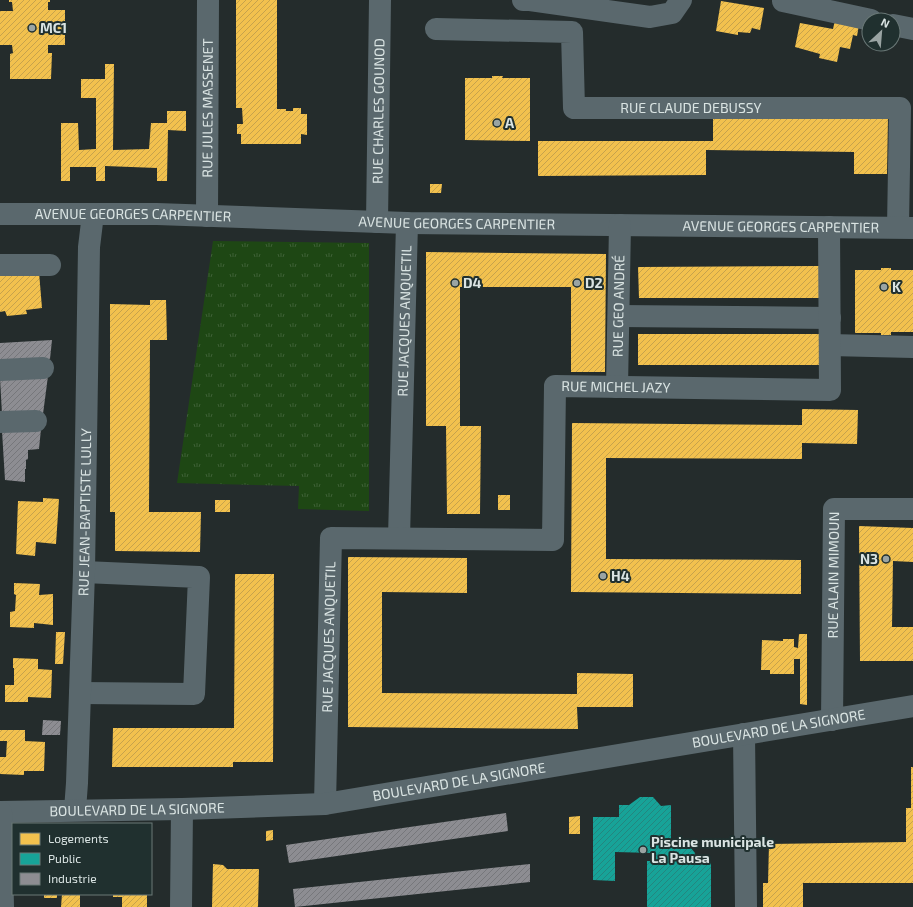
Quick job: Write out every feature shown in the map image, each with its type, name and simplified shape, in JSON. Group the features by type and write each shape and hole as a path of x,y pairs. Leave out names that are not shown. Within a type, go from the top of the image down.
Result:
{"street":[{"name":"RUE JULES MASSENET","path":"207,216 208,0"},
{"name":"RUE CHARLES GOUNOD","path":"377,222 380,0"},
{"path":"523,0 650,17 672,13 681,0"},
{"path":"782,1 861,18"},
{"path":"901,27 913,29"},
{"name":"RUE CLAUDE DEBUSSY","path":"436,29 572,32 574,108 900,108 906,228"},
{"name":"AVENUE GEORGES CARPENTIER","path":"0,214 157,214 407,223 906,228"},
{"name":"RUE JEAN-BAPTISTE LULLY","path":"75,810 84,572 89,247 93,214"},
{"name":"RUE JACQUES ANQUETIL","path":"399,538 407,223"},
{"name":"RUE GEO ANDRÉ","path":"618,386 620,225"},
{"path":"829,227 830,345 913,347"},
{"path":"0,265 50,265"},
{"path":"619,316 830,318"},
{"name":"RUE MICHEL JAZY","path":"553,540 555,386 830,390 830,345"},
{"path":"0,370 43,368"},
{"path":"0,422 36,420"},
{"name":"RUE ALAIN MIMOUN","path":"832,720 834,509 913,509"},
{"name":"RUE JACQUES ANQUETIL","path":"325,804 331,538 553,540"},
{"path":"80,693 194,694 199,577 84,572"},
{"name":"BOULEVARD DE LA SIGNORE","path":"0,812 182,809 325,804 913,706"},
{"path":"744,734 746,907"},
{"path":"181,907 182,809"},
{"path":"0,812 3,907"}],"green space":[{"path":"213,241 369,243 369,511 298,509 299,486 177,483"}],"building: Logements":[{"name":"MC1","path":"9,0 50,0 50,2 48,2 48,10 65,10 65,45 48,45 48,53 52,53 51,79 10,79 10,54 13,53 12,45 0,45 0,11 13,11 12,2 9,2"},
{"path":"236,0 277,0 277,109 293,111 293,108 301,108 301,114 307,114 307,135 301,134 301,144 241,144 241,134 237,134 237,124 243,124 242,108 236,108"},
{"path":"721,1 764,8 760,30 752,28 750,33 738,32 738,35 716,31"},
{"path":"835,20 859,25 857,36 853,35 850,49 840,47 837,62 819,58 820,54 795,47 800,23 833,29"},
{"path":"105,64 114,64 113,150 149,149 151,123 167,123 167,111 186,111 186,131 168,130 167,181 157,181 157,168 105,166 105,181 96,181 96,167 70,167 70,181 61,181 61,123 78,123 79,150 96,149 96,98 81,98 81,79 105,79"},
{"name":"A","path":"492,76 503,76 502,78 530,78 530,141 465,140 465,78 492,78"},
{"path":"713,116 888,117 887,174 854,174 854,152 706,150 706,175 538,176 538,141 713,141"},
{"path":"430,184 442,184 441,193 430,193"},
{"path":"426,252 606,254 605,372 571,372 571,287 460,287 460,426 481,426 480,514 447,514 446,426 426,426"},
{"path":"820,266 820,298 639,298 638,267"},
{"name":"K","path":"881,268 891,268 891,270 913,270 913,332 891,332 891,335 881,335 881,333 855,333 855,270 881,270"},
{"path":"39,272 42,308 26,310 27,314 7,316 5,311 0,312 0,275"},
{"path":"150,300 166,300 167,340 150,340 149,512 201,512 200,552 115,551 115,512 110,512 110,304 150,305"},
{"path":"638,334 820,334 820,365 638,365"},
{"path":"802,409 858,410 857,444 802,443 802,459 606,458 606,559 801,560 801,594 571,592 572,423 802,425"},
{"path":"498,495 510,495 510,510 498,510"},
{"path":"43,498 59,499 56,544 36,542 35,556 16,554 18,501 43,502"},
{"path":"215,500 230,500 230,512 215,512"},
{"path":"859,526 913,528 913,562 893,561 892,627 913,627 913,661 860,661"},
{"path":"348,557 467,558 467,593 382,592 382,693 577,694 577,673 633,674 633,707 577,707 578,729 348,727"},
{"path":"235,574 274,574 273,762 233,762 233,767 112,767 113,728 234,728"},
{"path":"14,583 40,584 39,595 53,594 53,625 34,623 34,628 10,627 10,612 15,611 16,595 14,594"},
{"path":"56,632 65,632 63,664 55,664"},
{"path":"799,634 807,634 807,705 800,704 800,659 794,659 794,674 770,674 770,670 761,670 762,640 783,641 783,639 794,639 794,647 798,648"},
{"path":"13,658 38,659 38,669 52,670 51,698 28,697 28,702 5,702 5,685 14,685"},
{"path":"0,730 25,730 25,741 45,742 44,771 24,771 24,775 0,774 0,757 6,757 7,741 0,741"},
{"path":"911,767 913,767 913,883 803,883 803,907 763,907 763,883 768,883 769,844 906,842 906,808 911,808"},
{"path":"580,816 580,834 569,834 569,817"},
{"path":"273,830 273,840 266,841 266,831"},
{"path":"213,864 223,865 227,869 259,869 258,907 212,907"},
{"path":"44,895 57,895 57,898 44,898"},
{"path":"62,895 80,895 80,907 61,907"},
{"path":"113,895 147,895 147,907 122,907 122,897 113,897"}],"building: Public":[{"name":"Piscine municipale La Pausa","path":"640,797 653,797 661,806 671,805 671,844 683,844 690,847 695,853 696,861 711,861 711,907 647,907 647,861 653,861 652,853 615,852 615,881 593,880 593,817 619,817 619,805 629,805"}],"building: Industrie":[{"path":"52,340 50,359 0,362 0,343"},
{"path":"48,376 43,414 2,414 0,378"},
{"path":"41,429 39,449 28,450 28,459 26,460 25,469 25,482 5,480 2,431"},
{"path":"43,720 61,721 60,735 42,735"},
{"path":"506,813 508,831 289,863 286,845"},
{"path":"530,864 530,882 295,907 293,889"}],"place":[{"name":"MC1","path":"32,28"},
{"name":"A","path":"497,123"},
{"name":"D4","path":"455,283"},
{"name":"D2","path":"577,283"},
{"name":"K","path":"884,287"},
{"name":"N3","path":"886,559"},
{"name":"H4","path":"603,576"},
{"name":"Piscine municipale La Pausa","path":"643,850"}]}
